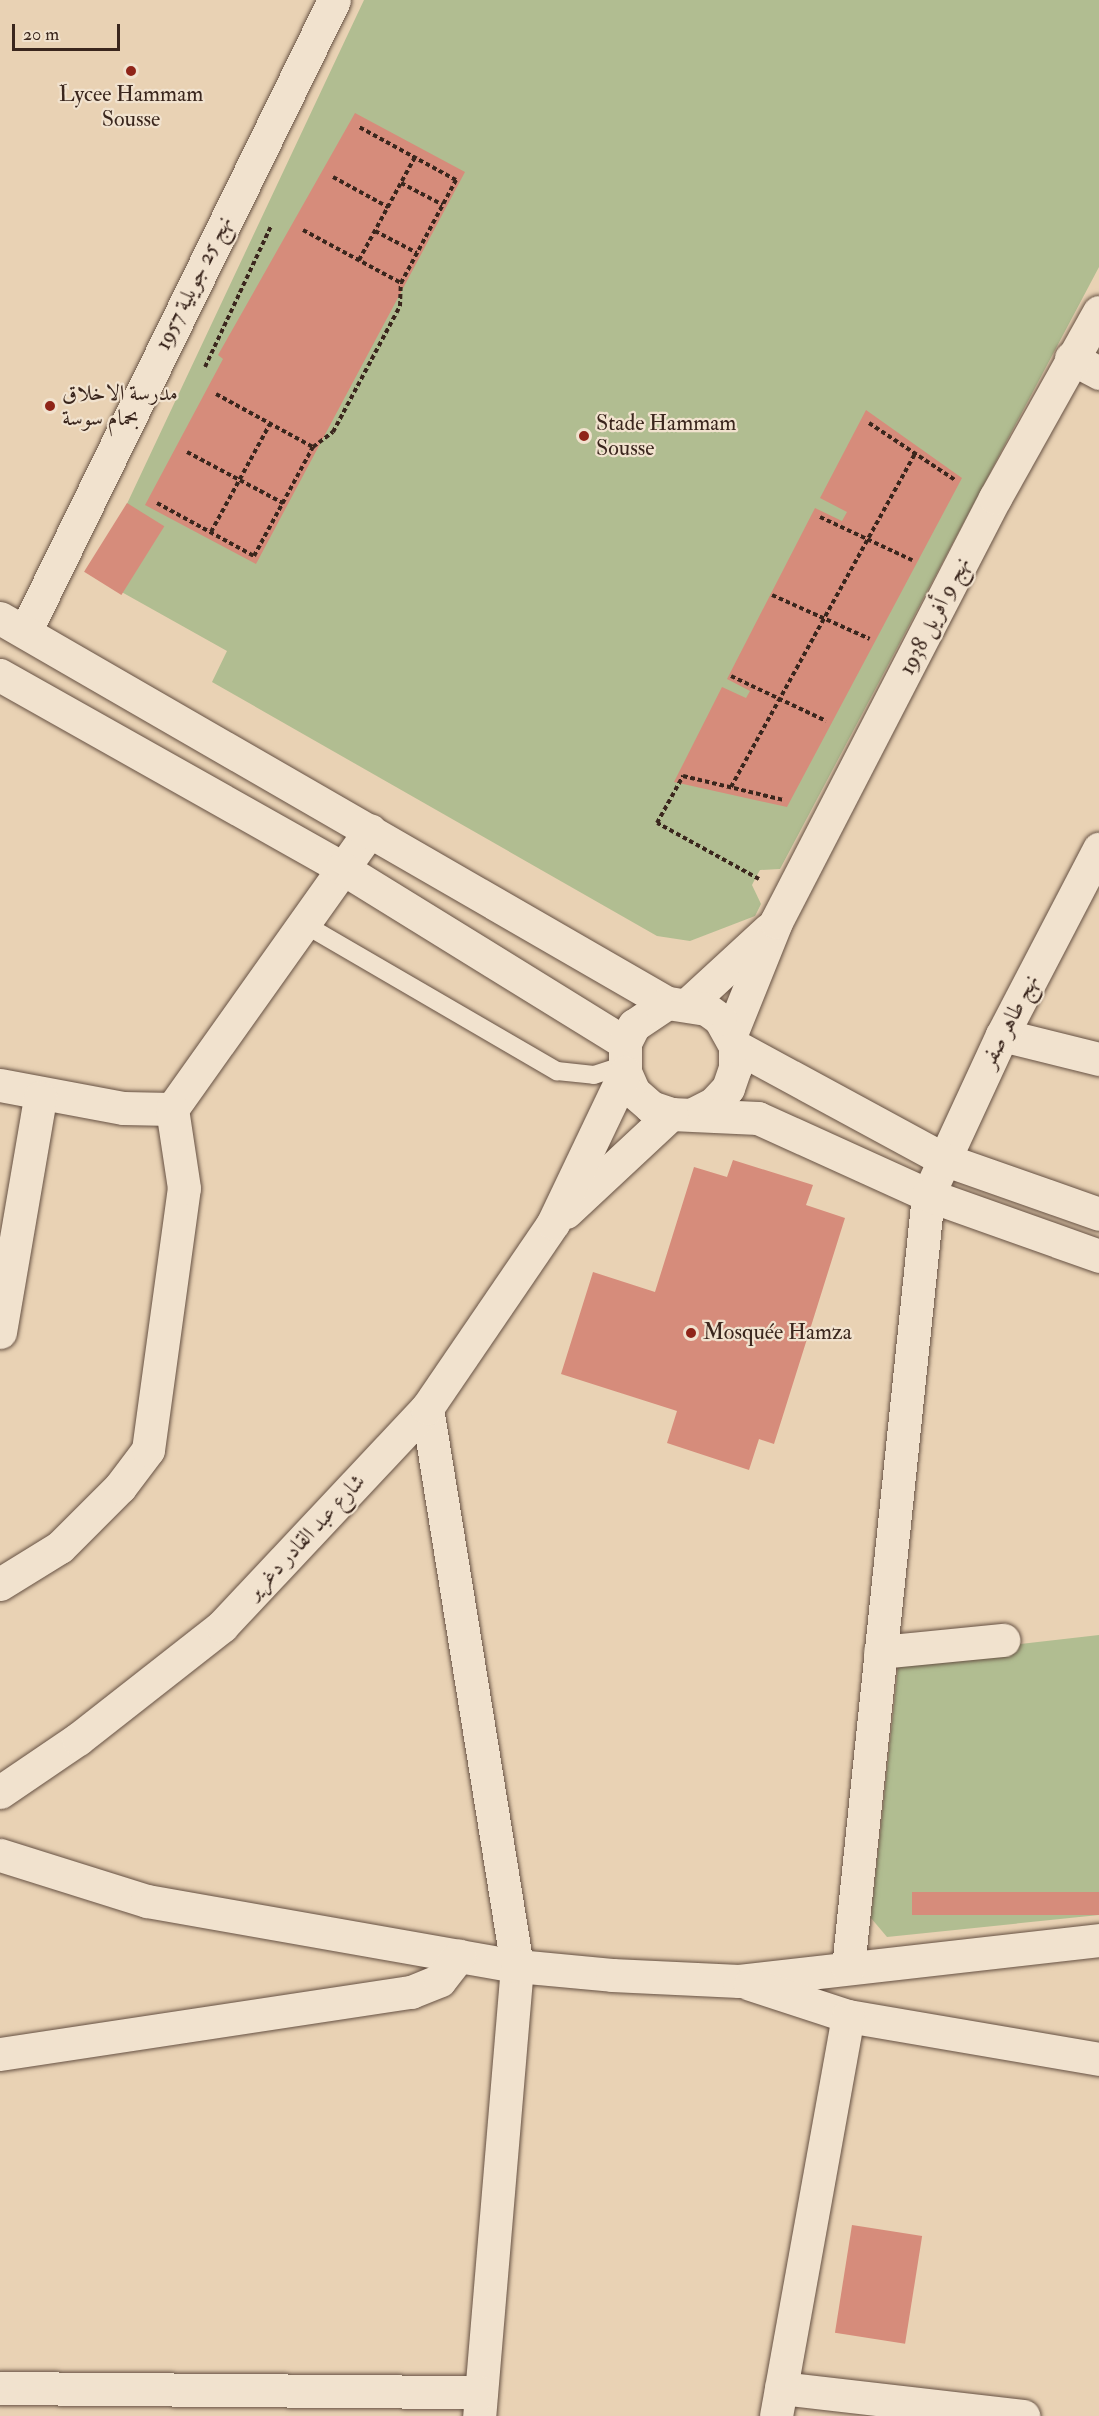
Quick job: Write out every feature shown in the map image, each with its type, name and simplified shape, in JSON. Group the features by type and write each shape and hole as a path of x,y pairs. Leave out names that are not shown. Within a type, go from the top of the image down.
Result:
{"street":[{"name":"نهج 25 جويلية 1957","path":"13,625 334,0"},
{"name":"نهج 9 أفريل 1938","path":"783,909 1071,357 1099,312"},
{"path":"1071,357 1099,373"},
{"path":"13,625 370,830 678,1003 720,1019 733,1040 943,1160 1099,1214"},
{"path":"0,675 342,868 625,1060"},
{"path":"0,1584 60,1547 120,1488 148,1450 184,1188 172,1110 370,830"},
{"name":"نهج طاهر صفر","path":"848,1968 928,1195 1002,1035 1099,849"},
{"path":"783,909 678,1003 634,1025 625,1060 634,1092 682,1114 768,1121 928,1195 1099,1256"},
{"path":"682,1114 728,1088 733,1040 783,909"},
{"path":"1002,1035 1099,1059"},
{"name":"شارع عبد القادر دغرير","path":"0,1792 78,1739 222,1626 427,1408 553,1223 625,1060"},
{"path":"0,1085 40,1097 172,1110"},
{"path":"0,1332 40,1097"},
{"name":"شارع عبد القادر دغرير","path":"553,1223 682,1114"},
{"path":"0,2388 149,2403 480,2404 517,1966 427,1408"},
{"path":"880,1652 1003,1640"},
{"path":"0,1856 147,1901 517,1966 739,1981 1099,1940"},
{"path":"0,2054 411,1992 440,1980 459,1956"},
{"path":"739,1981 848,2016 1099,2059"},
{"path":"848,2016 778,2402 1023,2416"}],"lane":[{"path":"304,924 557,1071 594,1075 625,1060"}],"path":[{"path":"157,503 254,556 313,447 333,432 361,380 400,306 401,283 456,180 359,127"},
{"path":"359,260 415,157"},
{"path":"333,177 388,207"},
{"path":"401,183 443,205"},
{"path":"205,367 271,226"},
{"path":"303,230 401,283"},
{"path":"375,231 417,253"},
{"path":"216,394 313,447"},
{"path":"869,423 955,480"},
{"path":"211,532 270,424"},
{"path":"187,452 283,503"},
{"path":"731,787 915,453"},
{"path":"820,517 912,560"},
{"path":"772,595 870,639"},
{"path":"731,676 826,721"},
{"path":"783,909 657,823 683,776 784,800"}],"green space":[{"name":"Stade Hammam Sousse","path":"364,0 1099,0 1099,267 780,869 760,870 756,877 752,885 761,904 755,916 690,941 657,936 212,682 227,651 93,576"},
{"path":"1099,1635 1099,1915 887,1937 871,1918 899,1658"}],"building":[{"path":"355,113 465,172 256,564 145,505 223,359 218,355"},
{"path":"866,410 962,478 787,807 674,782 722,687 746,698 750,691 727,679 815,508 842,521 847,512 820,498"},
{"path":"127,503 164,526 121,595 84,572"},
{"name":"Mosquée Hamza","path":"733,1160 813,1185 806,1205 845,1218 774,1444 759,1439 749,1470 667,1443 677,1411 561,1374 593,1272 655,1292 694,1167 727,1177"},
{"path":"912,1892 1099,1892 1099,1915 912,1915"},
{"path":"852,2225 922,2236 905,2344 835,2333"}],"place":[{"name":"Lycee Hammam Sousse","path":"131,71"},
{"name":"مدرسة الاخلاق بحمام سوسة","path":"50,406"},
{"name":"Stade Hammam Sousse","path":"584,436"},
{"name":"Mosquée Hamza","path":"691,1333"}]}
